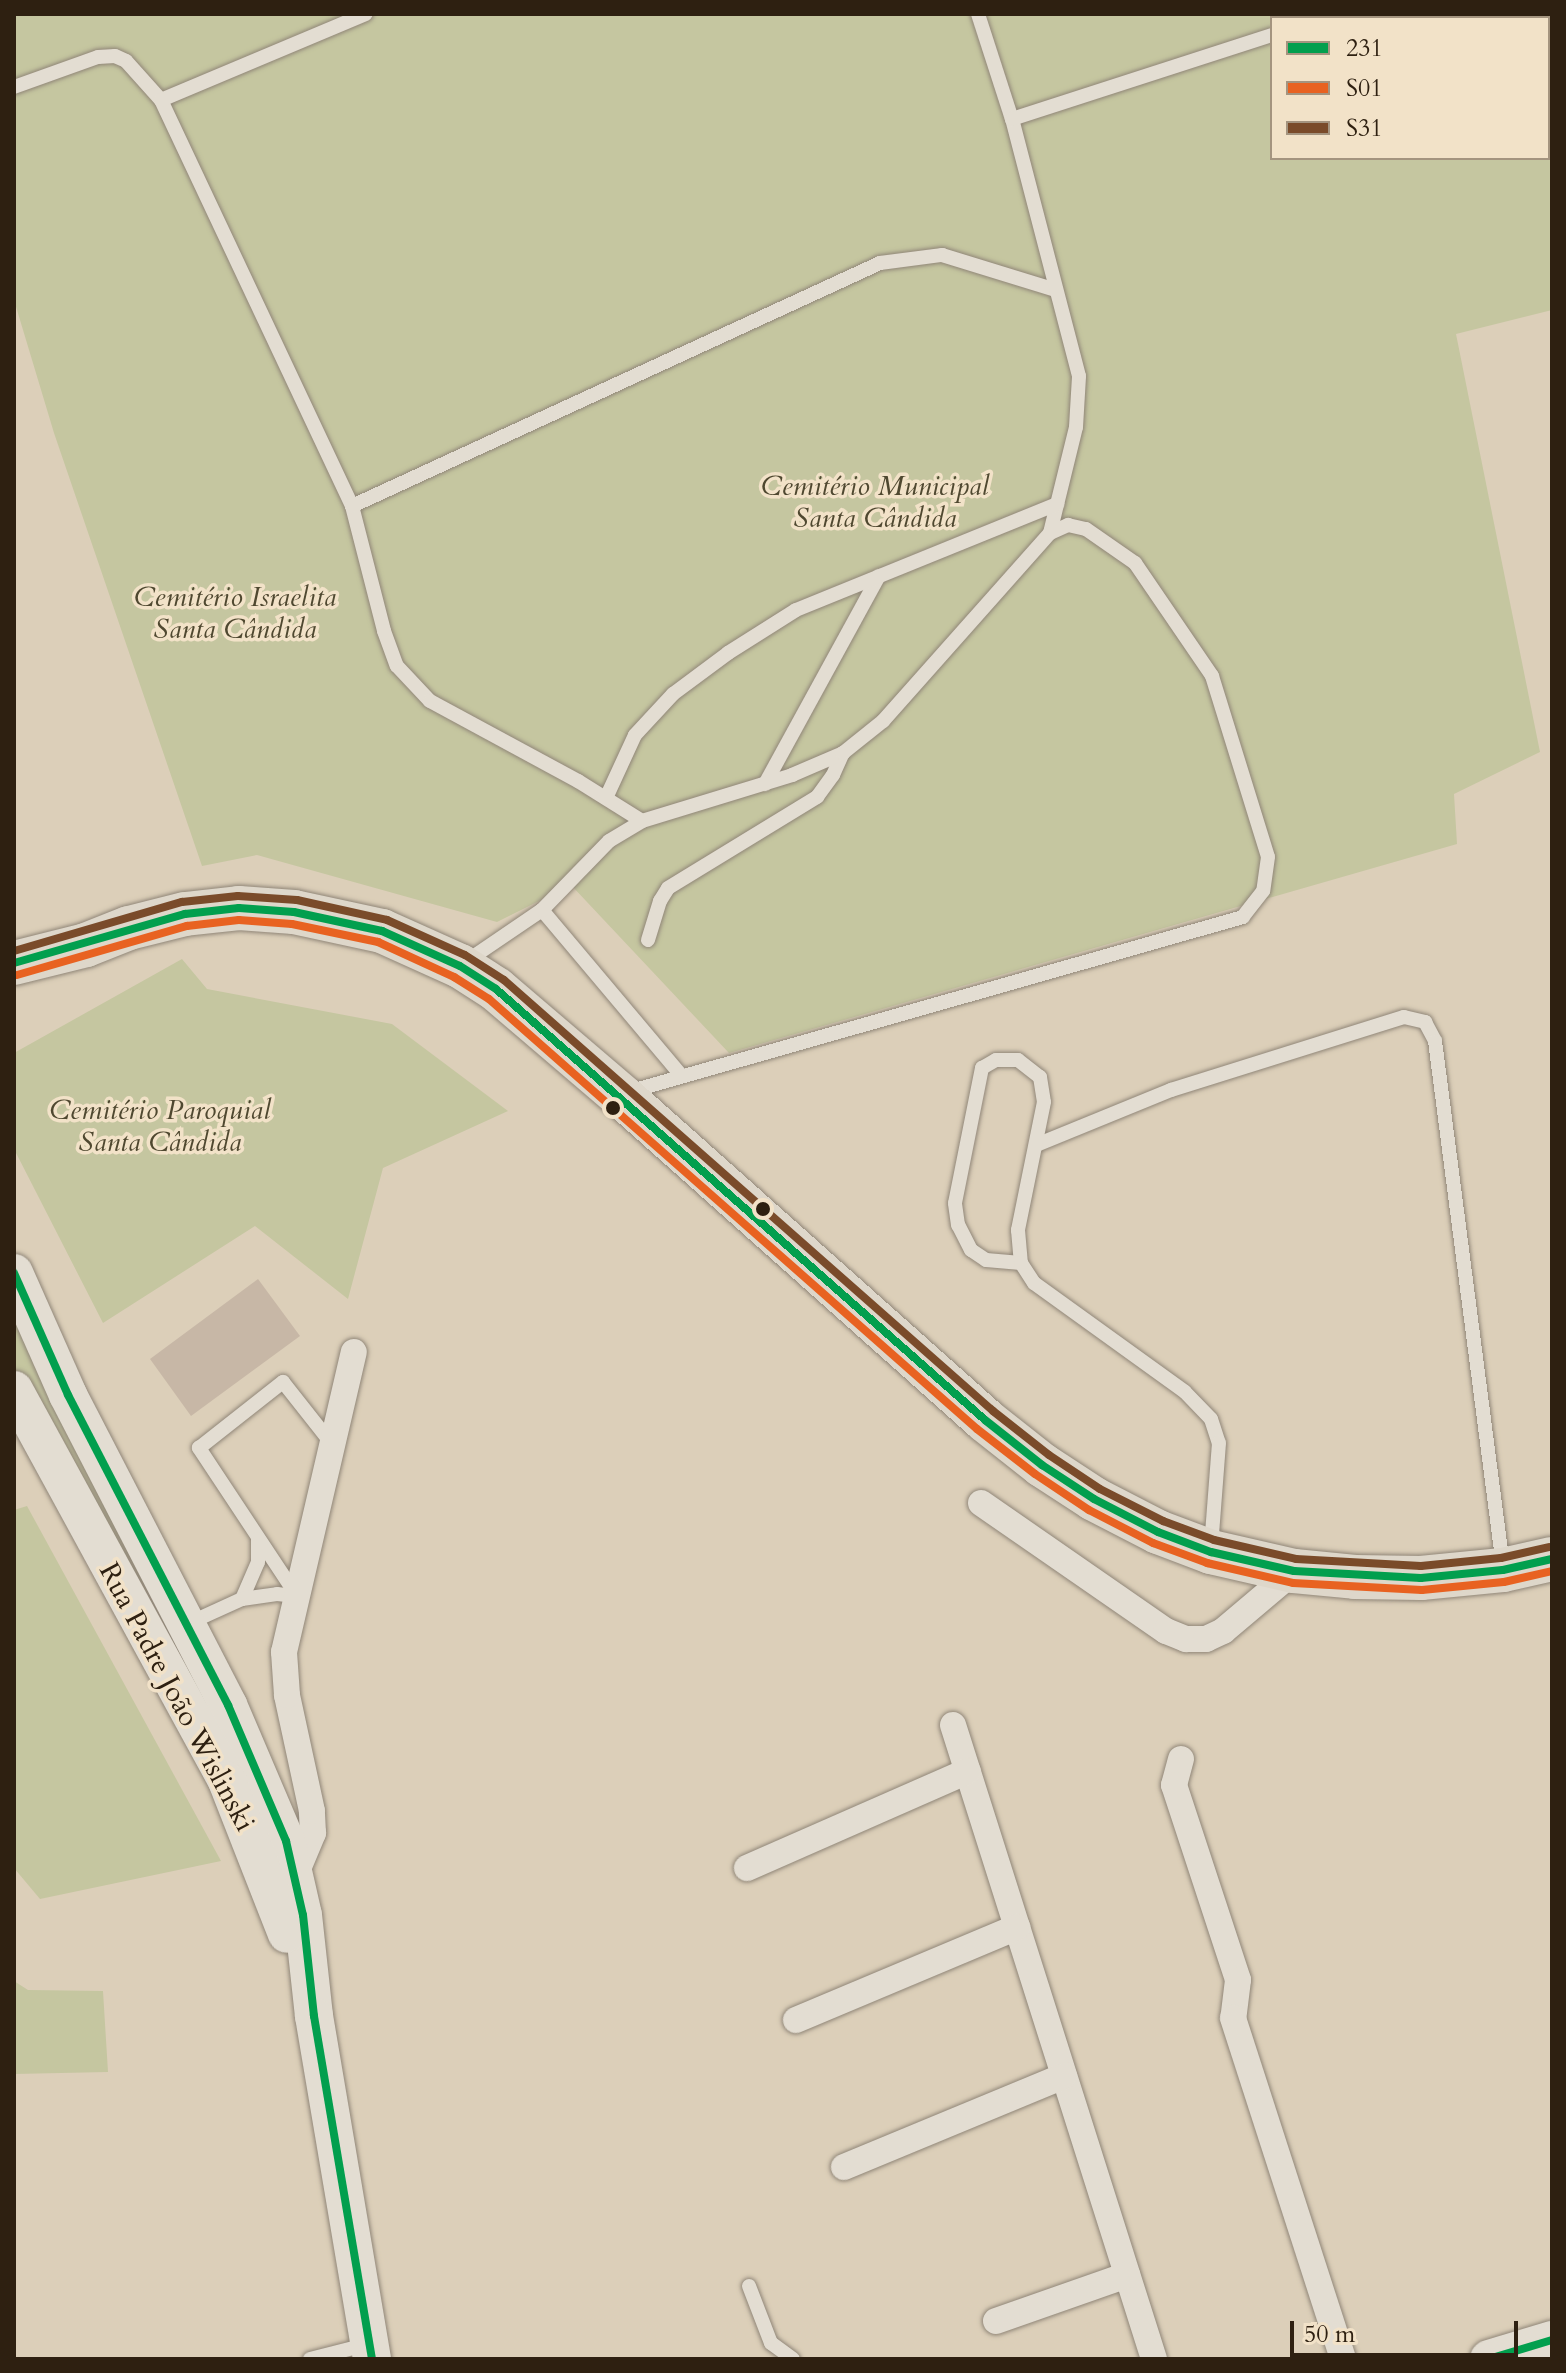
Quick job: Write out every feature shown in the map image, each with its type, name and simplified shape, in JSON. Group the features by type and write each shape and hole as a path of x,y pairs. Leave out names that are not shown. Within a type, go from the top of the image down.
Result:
{"highway":[{"path":"14,963 86,945 129,928 185,914 239,908 343,920 395,936 460,966 529,1016 1008,1438 1094,1499 1158,1532 1211,1552 1294,1571 1355,1577 1421,1578 1503,1570 1552,1559"},
{"path":"14,994 86,945"}],"main road":[{"name":"Rua Padre João Wislinski","path":"14,1273 68,1395 255,1762 295,1876 314,2016 371,2352"},
{"name":"Rua Padre João Wislinski","path":"14,1390 227,1781 262,1865 314,2016"},
{"path":"67,1488 112,1548 141,1600 161,1617 186,1624"},
{"path":"1489,2359 1550,2347"}],"street":[{"path":"295,1876 313,1833 312,1811 284,1674 284,1652 354,1352"},
{"path":"981,1503 1166,1631 1186,1639 1206,1639 1223,1631 1294,1571"},
{"path":"953,1725 1154,2359"},
{"path":"1181,1759 1174,1785 1238,1980 1233,2018 1343,2359"},
{"path":"747,1868 968,1771"},
{"path":"796,2020 1017,1927"},
{"path":"844,2167 1064,2076"},
{"path":"996,2321 1127,2275"}],"lane":[{"path":"161,100 366,14"},
{"path":"978,14 1012,119 1079,376 1076,427 1050,533"},
{"path":"1012,119 1270,36"},
{"path":"14,87 98,57 115,56 126,61 161,100 352,506 397,666 430,701 642,821"},
{"path":"352,506 880,263 942,255 1056,290"},
{"path":"606,798 635,735 673,694 728,653 796,610 1057,504"},
{"path":"460,966 542,910 609,841 642,821 765,784 843,753 883,721 1050,533 1068,525 1086,529 1135,563 1212,676 1268,857 1263,891 1243,917 681,1075 621,1095"},
{"path":"765,784 879,576"},
{"path":"648,940 660,901 668,888 817,797 833,775 843,753"},
{"path":"542,910 681,1075"},
{"path":"1036,1145 1171,1090 1404,1017 1425,1022 1435,1041 1503,1570"},
{"path":"1021,1263 986,1260 971,1250 958,1225 955,1203 982,1068 996,1060 1018,1060 1040,1077 1044,1102 1018,1230 1021,1263 1034,1283 1185,1392 1211,1419 1219,1443 1211,1552"},
{"path":"297,1596 199,1448 283,1382 332,1444"},
{"path":"242,1599 258,1562 258,1537"},
{"path":"186,1624 242,1599 269,1594 297,1596"},
{"path":"749,2286 771,2343 793,2359"},
{"path":"310,2359 371,2352"}],"green space":[{"name":"Cemitério Municipal Santa Cândida","path":"14,14 1552,14 1552,310 1456,334 1540,752 1454,794 1457,844 729,1053 571,885 497,922 257,855 202,866 54,433 14,300"},
{"name":"Cemitério Paroquial Santa Cândida","path":"182,959 207,989 392,1024 508,1111 383,1168 348,1299 255,1226 103,1323 14,1149 14,1053"},
{"path":"14,1312 156,1597 146,1591 14,1374"},
{"path":"27,1506 221,1861 40,1899 14,1868 14,1510"},
{"path":"14,1981 28,1990 103,1991 108,2072 14,2074"}],"building":[{"path":"258,1279 300,1336 191,1416 150,1359"}],"transit line":[{"name":"S31","path":"14,951 182,902 238,896 297,900 387,920 465,955 504,980 993,1411 1049,1455 1100,1489 1163,1521 1214,1540 1296,1559 1421,1566 1501,1558 1549,1547"},
{"name":"231","path":"14,963 185,914 239,908 294,912 382,931 460,966 496,989 985,1420 1042,1465 1094,1499 1158,1532 1211,1552 1294,1571 1421,1578 1503,1570 1552,1559"},
{"name":"S01","path":"17,975 187,926 239,920 292,924 378,942 454,977 489,999 977,1429 1035,1474 1089,1510 1153,1543 1207,1563 1293,1583 1422,1590 1504,1582 1552,1571"},
{"name":"231","path":"14,1273 68,1395 228,1705 286,1841 303,1915 314,2016 372,2359"},
{"name":"231","path":"1489,2359 1552,2340"}],"park label":[{"name":"Cemitério Israelita Santa Cândida","path":"235,613"}]}
